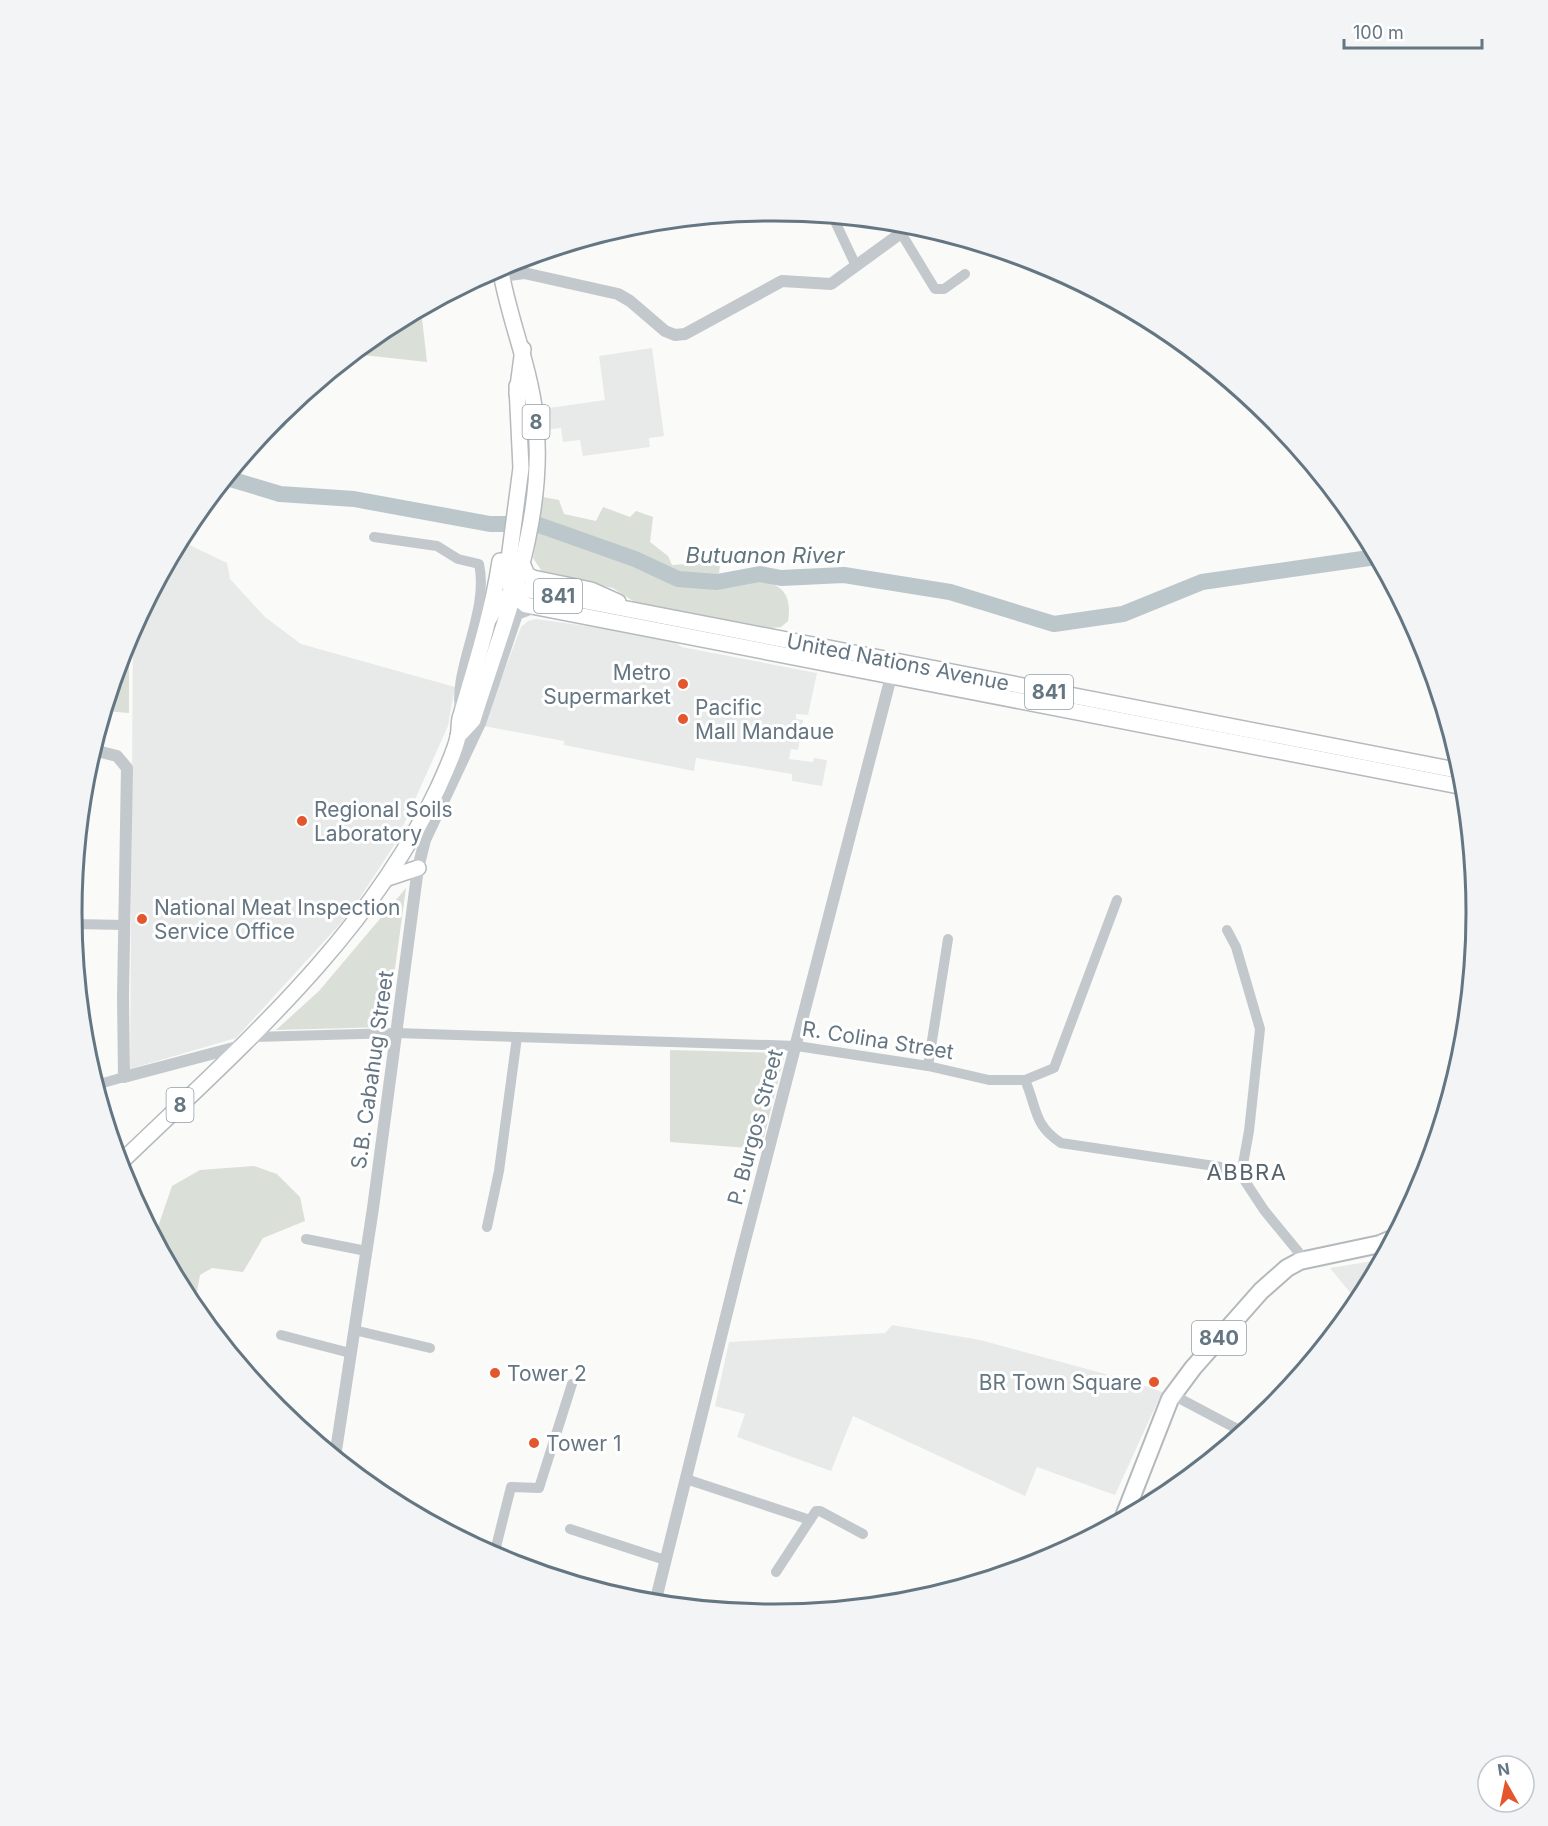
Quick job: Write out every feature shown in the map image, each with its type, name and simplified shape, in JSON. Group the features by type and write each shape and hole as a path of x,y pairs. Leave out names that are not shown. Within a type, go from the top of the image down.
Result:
{"highway":[{"name":"840","path":"1128,1507 1173,1395 1193,1368 1261,1291 1287,1268 1305,1260 1381,1244"}],"main road":[{"name":"8","path":"458,736 473,720 528,548 536,496 538,439 523,349 502,277"},
{"name":"8","path":"127,1156 245,1042 331,953 388,878 438,789 458,736 461,714 489,619 507,545 521,446 517,386 523,349"},
{"path":"507,545 507,574 512,593 522,603 533,608"},
{"path":"522,563 526,573 533,578 591,590 640,612"},
{"name":"United Nations Avenue","path":"512,593 526,590 640,612 893,669 1453,785"},
{"name":"841","path":"489,619 499,604 512,593"},
{"name":"United Nations Avenue","path":"533,608 893,669 1450,769"},
{"path":"388,878 418,868"}],"street":[{"path":"837,225 856,266"},
{"path":"513,273 618,294 630,301 664,332 675,335 685,334 782,281 831,284 900,233"},
{"path":"901,234 935,290 944,289 965,274"},
{"path":"374,537 437,546 458,558 479,564 482,574 476,624 458,695 461,714"},
{"name":"S.B. Cabahug Street","path":"336,1448 366,1251 418,868 425,840 480,723 516,617 524,609 533,608"},
{"name":"P. Burgos Street","path":"657,1594 893,669"},
{"path":"102,752 117,756 127,768 124,1077"},
{"path":"1117,900 1054,1068 1025,1080 1038,1120 1046,1133 1061,1143 1221,1167 1241,1175"},
{"path":"82,924 124,925"},
{"path":"1227,930 1236,946 1260,1029 1250,1131 1241,1175 1248,1189 1305,1260"},
{"path":"928,1066 948,939"},
{"name":"R. Colina Street","path":"245,1042 396,1033 797,1046 928,1066 989,1080 1025,1080"},
{"path":"487,1227 499,1172 517,1037"},
{"path":"104,1083 245,1042"},
{"path":"306,1239 366,1251"},
{"path":"354,1330 430,1348"},
{"path":"281,1335 350,1353"},
{"path":"496,1546 511,1487 539,1488 572,1384"},
{"path":"1173,1395 1235,1428"},
{"path":"686,1479 810,1520"},
{"path":"776,1572 816,1511 863,1534"},
{"path":"570,1528 664,1560"}],"shaded area":[{"path":"422,318 427,362 365,355"},
{"path":"652,348 664,436 649,438 650,447 583,456 580,440 563,442 561,428 545,430 542,409 605,400 599,356"},
{"path":"543,497 559,500 564,514 596,521 603,507 630,517 636,511 653,517 650,542 668,556 672,565 686,564 702,551 711,553 720,564 719,574 724,580 760,581 771,583 779,588 786,595 789,606 788,621 781,627 771,628 639,605 613,588 543,573 533,558"},
{"path":"189,545 227,563 230,579 265,617 301,644 455,687 448,726 395,844 350,913 236,1038 130,1069 133,654 154,607"},
{"name":"Pacific Mall Mandaue","path":"536,619 667,637 682,647 817,673 808,715 796,714 796,719 803,720 798,750 791,749 789,759 813,762 814,758 827,760 822,786 792,781 792,774 696,758 694,771 564,745 564,741 483,726 521,627 528,621"},
{"path":"129,664 129,713 113,712"},
{"path":"406,888 387,1027 276,1030 319,991"},
{"path":"670,1050 785,1053 761,1149 670,1142"},
{"path":"254,1166 277,1174 300,1197 305,1221 263,1238 243,1272 212,1268 200,1275 197,1293 158,1227 172,1186 200,1170"},
{"path":"1372,1261 1351,1294 1330,1268"},
{"path":"892,1325 980,1340 1131,1381 1162,1392 1115,1495 1037,1467 1025,1496 853,1416 831,1471 737,1437 745,1414 715,1406 729,1342 885,1333"}],"waterway":[{"name":"Butuanon River","path":"235,480 280,494 354,499 490,524 536,524 635,559 678,579 717,582 760,574 781,578 844,575 950,592 1054,624 1123,614 1202,582 1367,558"}],"place":[{"name":"Metro Supermarket","path":"683,684"},
{"name":"Pacific Mall Mandaue","path":"683,719"},
{"name":"Regional Soils Laboratory","path":"302,821"},
{"name":"National Meat Inspection Service Office","path":"142,919"},
{"name":"Tower 2","path":"495,1373"},
{"name":"BR Town Square","path":"1154,1382"},
{"name":"Tower 1","path":"534,1443"}],"district":[{"name":"ABBRA","path":"1247,1172"}]}
